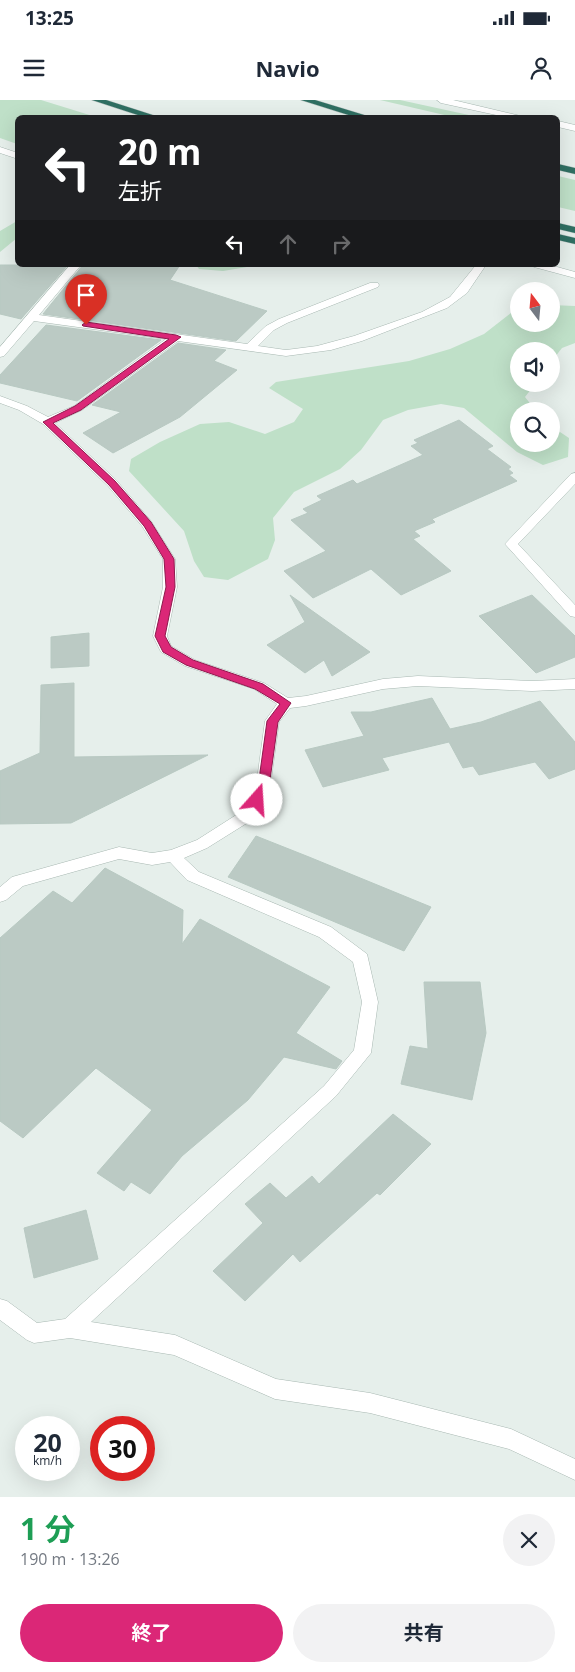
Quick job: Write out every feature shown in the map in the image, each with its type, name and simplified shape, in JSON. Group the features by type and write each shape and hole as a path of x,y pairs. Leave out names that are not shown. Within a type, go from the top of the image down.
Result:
{"highway":[{"path":"96,100 148,115"},
{"path":"305,100 359,115"},
{"path":"560,167 575,171"},
{"path":"560,226 575,230"},
{"path":"560,237 575,241"}],"street":[{"path":"441,100 511,115"},
{"path":"560,124 575,128"},
{"path":"0,150 15,155"},
{"path":"0,354 74,267"},
{"path":"31,317 286,352 334,348 433,311 450,302 466,287 480,267"},
{"path":"545,267 575,275"},
{"path":"250,347 270,328 374,285"},
{"path":"48,422 78,408 176,337"},
{"path":"0,400 23,408 48,422 112,483 147,524 169,559 170,587 160,636 166,649 190,663 259,686 286,703 306,701 383,684 418,681 532,686 575,684"},
{"path":"575,477 511,544 575,613"},
{"path":"0,896 18,881 119,853 152,858 173,856 202,844 250,814 263,787 272,721 286,703"},
{"path":"70,1328 330,1092 362,1053 370,1002 361,958 325,932 193,876 173,856"},
{"path":"0,1308 34,1333 70,1328 175,1345 275,1389 370,1403 511,1439 575,1470"}],"green space":[{"path":"0,100 41,100 90,115 15,115 15,143 0,138"},
{"path":"380,100 400,100 469,115 444,115"},
{"path":"560,176 575,180 575,211 560,207"},
{"path":"15,222 15,240 0,252 0,231"},
{"path":"198,267 247,267 223,271 199,269"},
{"path":"560,305 575,306 575,343 560,351 560,342 510,342 510,392 529,392 525,397 529,402 510,402 510,446 464,408 441,404 408,410 383,420 361,450 340,469 294,492 273,518 275,540 268,559 228,580 204,577 194,561 184,531 129,471 131,459 160,442 200,424 229,422 265,434 294,422 303,409 269,388 276,382 409,361 450,349 484,334 510,314 510,332 560,332"},
{"path":"560,432 569,438 568,457 543,465 517,452 560,452"}],"building":[{"path":"0,265 15,265 15,267 66,267 21,319 0,314"},
{"path":"81,267 179,267 170,280 267,311 236,341 43,314"},
{"path":"46,325 161,340 77,401 0,383 0,375"},
{"path":"178,343 226,350 214,361 237,370 180,417 113,453 83,433 121,412 92,405"},
{"path":"459,420 493,446 487,449 511,467 508,469 513,473 509,475 517,481 432,519 435,522 414,531 420,536 413,539 451,571 401,595 371,569 313,598 284,571 326,551 291,520 308,513 303,509 322,500 317,496 353,480 357,484 423,455 411,446 418,443 414,440"},
{"path":"290,595 370,652 332,676 324,660 305,673 267,645 305,622"},
{"path":"532,595 575,636 575,657 536,673 479,616"},
{"path":"89,633 89,666 51,668 51,637"},
{"path":"74,683 74,757 208,755 71,823 0,824 0,771 40,753 41,685"},
{"path":"432,698 450,729 481,722 540,701 575,742 575,769 549,779 535,762 479,775 473,766 463,768 449,742 382,758 389,770 323,787 305,750 364,736 351,712 371,712"},
{"path":"256,836 431,907 404,951 228,877"},
{"path":"105,868 183,910 182,944 200,919 330,987 296,1033 342,1061 336,1069 284,1057 248,1100 182,1156 150,1194 131,1182 124,1191 97,1173 152,1110 96,1068 23,1138 0,1121 0,938 53,891 72,903"},
{"path":"424,982 480,982 486,1033 472,1100 401,1084 410,1046 428,1049"},
{"path":"393,1114 431,1144 380,1195 377,1193 300,1262 293,1254 245,1301 213,1271 263,1223 245,1204 270,1183 286,1198 312,1176 319,1184"},
{"path":"86,1210 98,1259 34,1278 24,1228"}],"route":[{"path":"86,325 176,337 78,408 48,422 112,483 147,524 169,559 170,587 160,636 166,649 190,663 259,686 286,703 272,721 263,787 257,800"}]}
